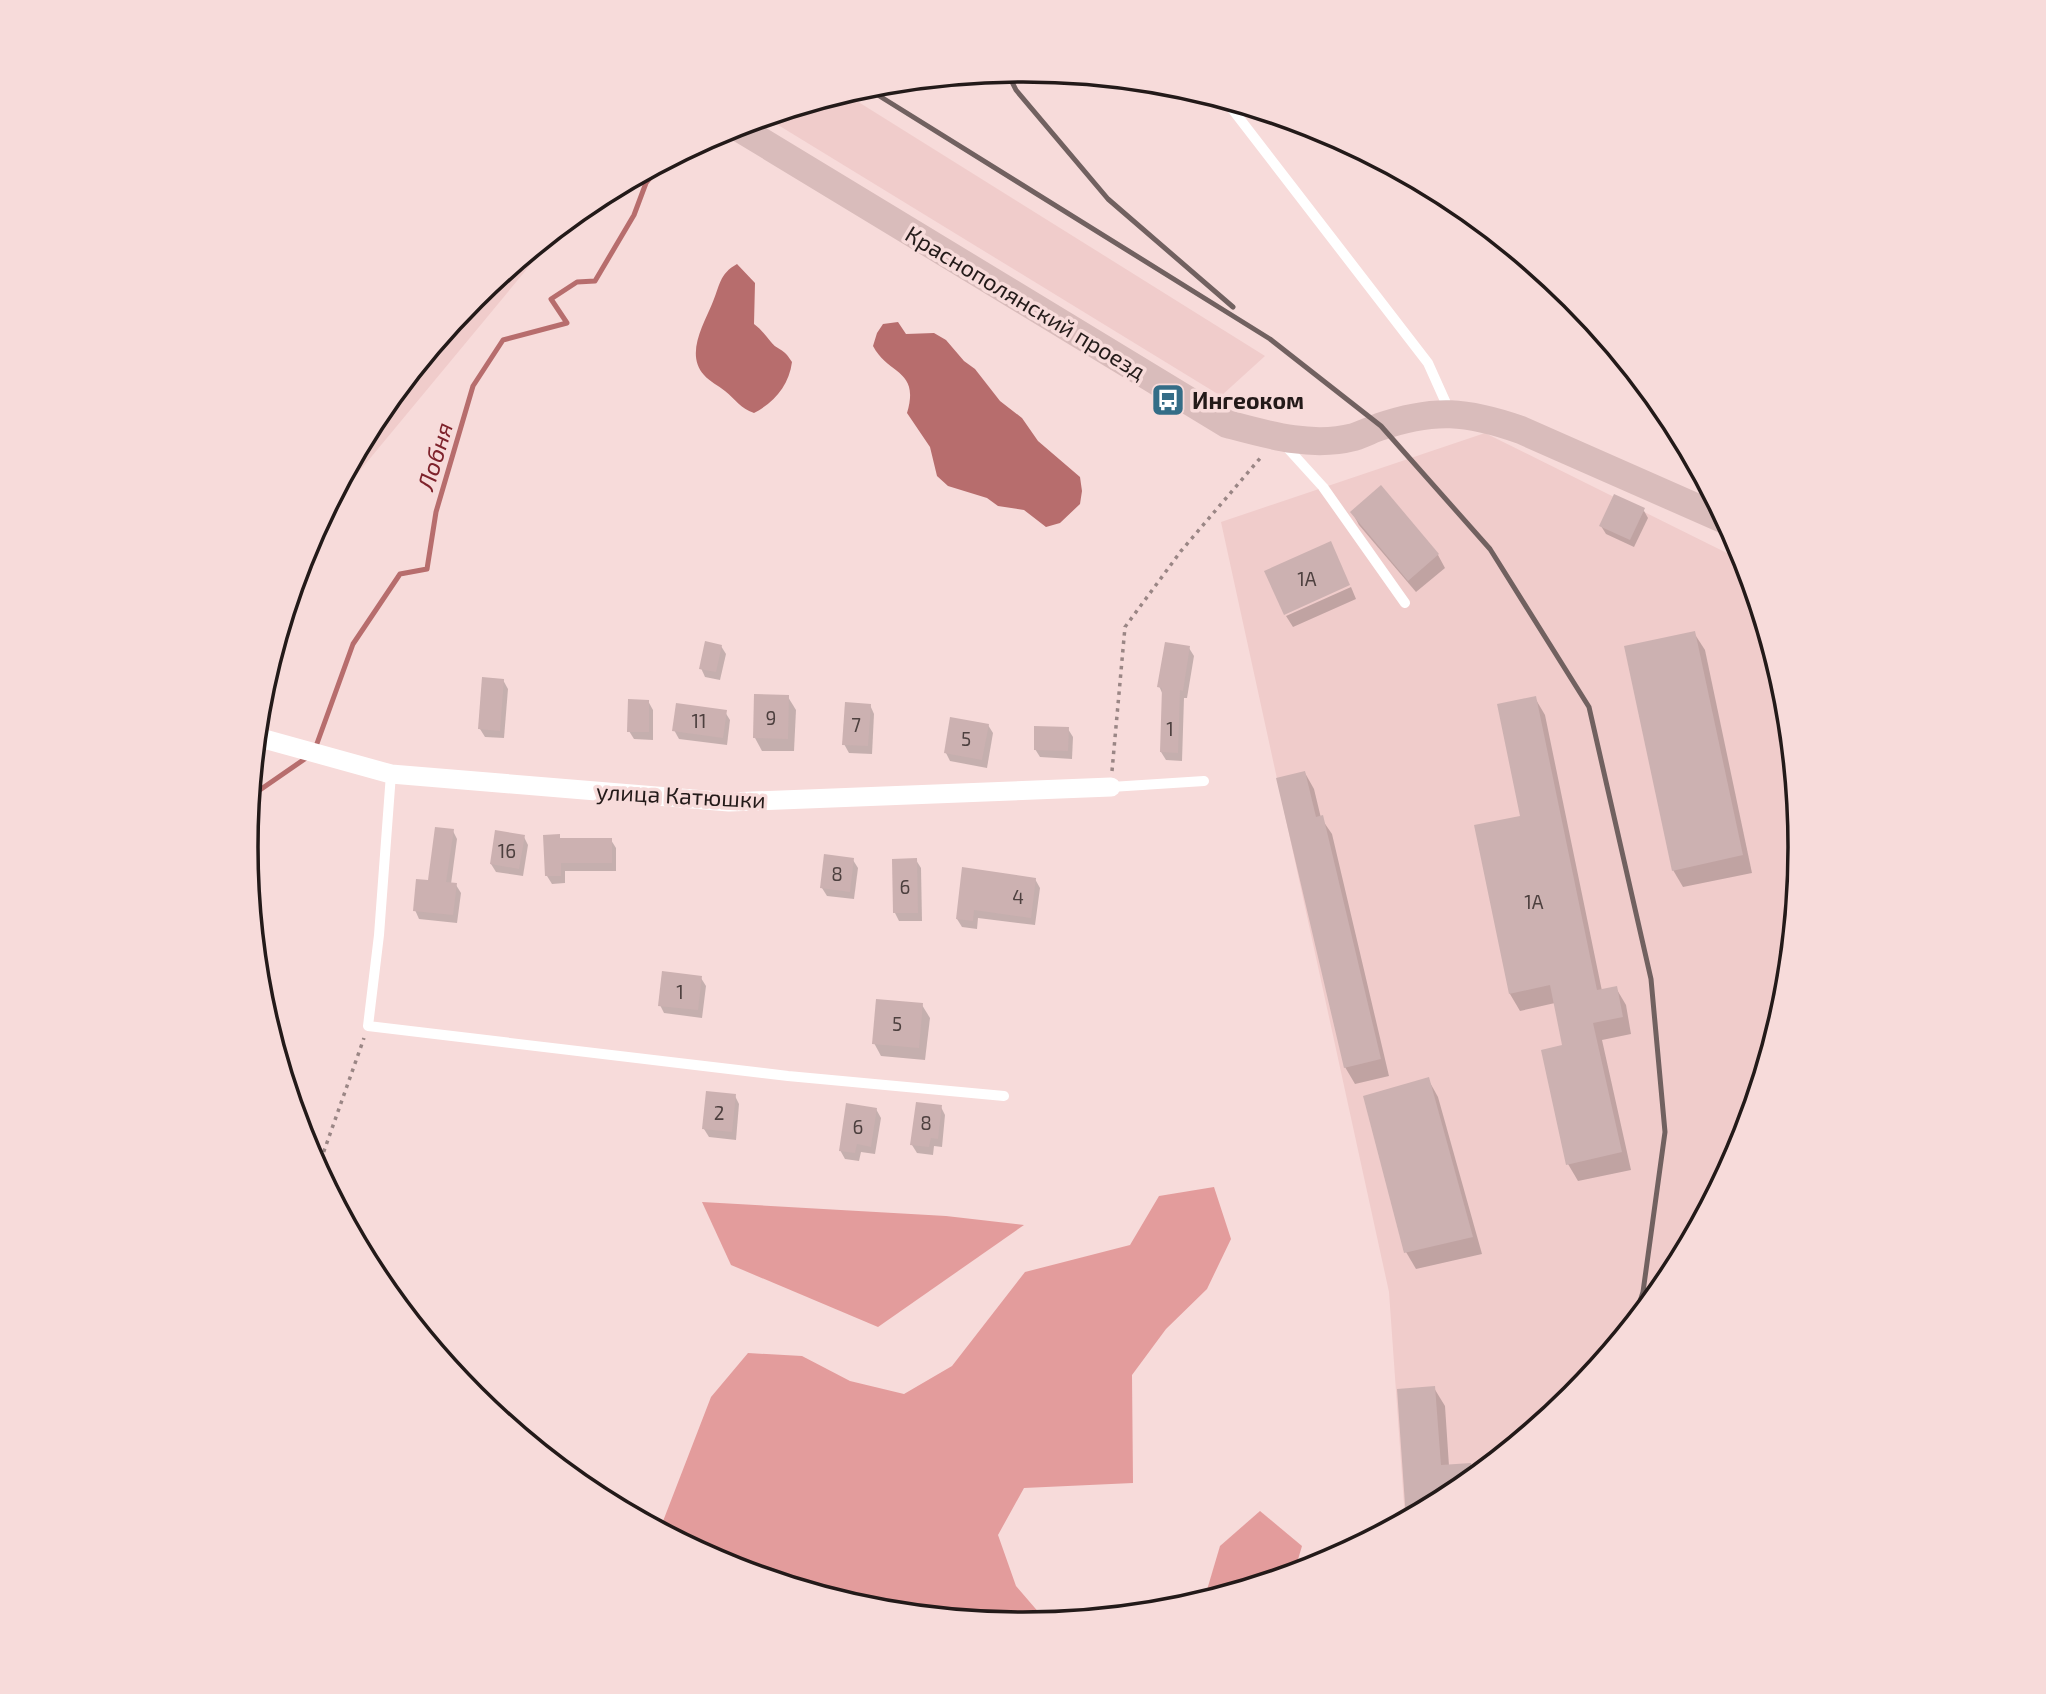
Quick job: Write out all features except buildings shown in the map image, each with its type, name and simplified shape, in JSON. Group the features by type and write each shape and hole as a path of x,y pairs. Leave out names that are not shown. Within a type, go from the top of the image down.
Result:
{"main road":[{"name":"Краснополянский проезд","path":"748,133 1227,424 1278,438 1316,440 1354,437 1381,426 1450,412 1488,418 1711,514"}],"street":[{"name":"улица Катюшки","path":"266,740 391,774 729,802 1111,787"}],"lane":[{"path":"1235,112 1428,363 1450,412"},
{"path":"1278,438 1323,487 1405,603"},
{"path":"391,774 379,934 368,1026 788,1076 1004,1096"},
{"path":"1111,787 1204,781"}],"path":[{"path":"1111,787 1125,627 1181,551 1278,438"},
{"path":"323,1154 368,1026"}],"shaded area":[{"path":"857,101 1265,356 1221,396 776,123"},
{"path":"537,257 354,478 387,422 416,381 482,306"},
{"path":"737,264 755,283 754,324 792,362 788,378 780,392 754,413 706,377 696,358 698,339 721,281"},
{"path":"898,322 906,334 934,333 946,340 964,361 975,369 1000,401 1022,418 1038,441 1080,477 1080,504 1060,523 1046,527 1024,510 998,506 987,498 948,486 937,476 930,447 907,413 910,399 906,380 873,346 883,324"},
{"path":"1485,433 1730,555 1762,649 1773,698 1786,797 1786,897 1781,947 1762,1045 1730,1140 1709,1185 1659,1272 1630,1313 1598,1351 1564,1388 1489,1454 1404,1509 1389,1292 1221,522"},
{"path":"1214,1187 1231,1239 1207,1289 1166,1329 1132,1375 1133,1483 1024,1488 998,1535 1016,1586 1038,1611 973,1610 923,1605 825,1586 730,1554 663,1521 711,1397 748,1353 802,1356 850,1381 904,1394 952,1366 1025,1272 1130,1245 1159,1196"},
{"path":"702,1202 946,1216 1024,1225 878,1327 731,1265"},
{"path":"1260,1511 1302,1546 1298,1561 1207,1589 1220,1546"}],"waterway":[{"name":"Лобня","path":"315,749 353,644 400,574 427,569 436,512 473,386 503,340 567,323 551,299 577,282 595,281 634,215 647,182"},
{"name":"Лобня","path":"261,789 309,756"}],"railway":[{"path":"1012,82 1108,199 1233,307"},
{"path":"880,96 1270,339 1381,426 1490,549 1589,707 1651,979 1665,1132 1641,1297"}],"place":[{"name":"Ингеоком","path":"1168,400"}]}
